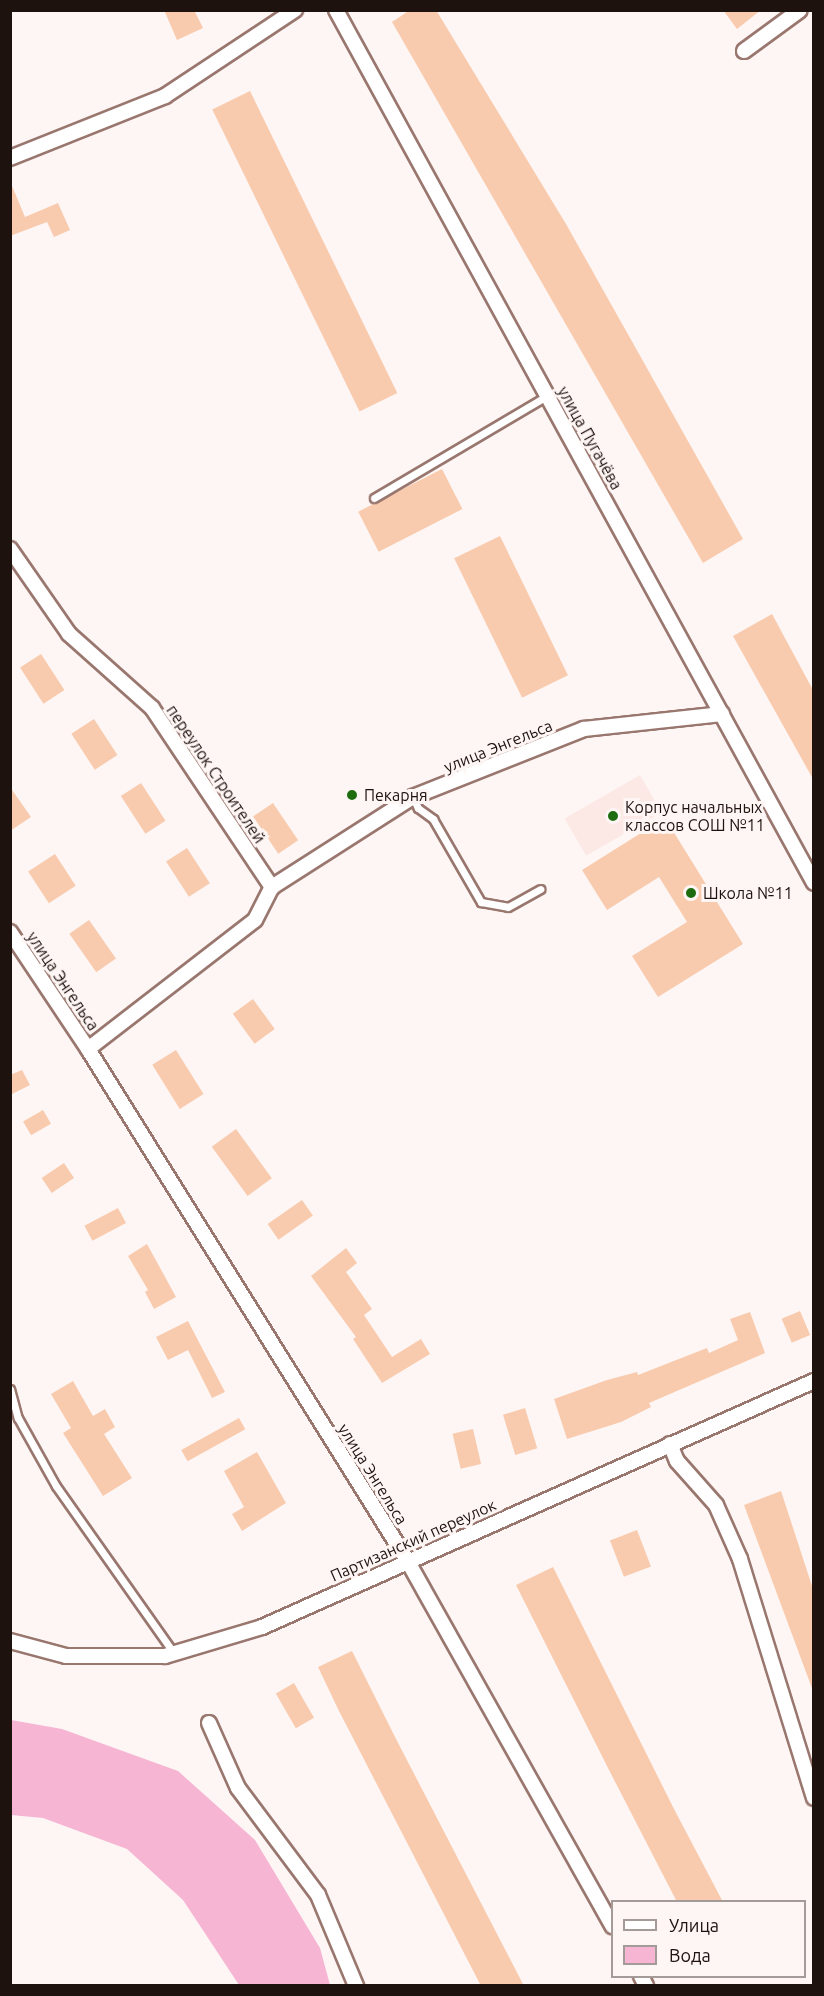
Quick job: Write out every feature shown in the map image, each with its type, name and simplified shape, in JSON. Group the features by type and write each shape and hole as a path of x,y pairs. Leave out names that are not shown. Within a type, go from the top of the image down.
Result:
{"street":[{"path":"10,158 165,96 295,10"},
{"name":"улица Пугачёва","path":"336,10 548,395 662,613 722,714 813,883"},
{"path":"744,51 800,10"},
{"name":"переулок Строителей","path":"10,549 69,634 152,708 272,887"},
{"name":"улица Энгельса","path":"88,1049 255,920 272,887 413,797 584,729 722,714"},
{"name":"улица Энгельса","path":"10,932 88,1049 407,1560 611,1924"},
{"name":"Партизанский переулок","path":"10,1641 66,1656 170,1655 262,1627 407,1560 813,1381"},
{"path":"670,1443 677,1461 716,1505 740,1559 813,1798"},
{"path":"209,1724 238,1788 318,1895 356,1986"}],"lane":[{"path":"374,498 548,395"},
{"path":"413,797 418,808 433,819 482,902 508,906 540,889"},
{"path":"10,1389 18,1418 56,1486 170,1655"}],"shaded area":[{"name":"Корпус начальных классов СОШ №11","path":"640,775 662,812 586,856 565,818"}],"water":[{"path":"11,1720 62,1729 178,1771 255,1840 320,1948 330,1985 239,1985 183,1900 127,1849 43,1818 11,1815"}],"building":[{"path":"164,10 194,10 203,28 177,40"},
{"path":"410,10 436,10 566,224 743,539 703,563 392,22"},
{"path":"723,10 761,10 737,29"},
{"path":"250,91 397,393 360,411 212,109"},
{"path":"10,181 25,217 58,203 70,230 54,237 47,222 10,236"},
{"path":"442,469 462,509 379,552 358,512"},
{"path":"500,536 568,675 522,698 454,558"},
{"path":"772,614 813,690 813,779 733,636"},
{"path":"41,654 64,690 43,704 20,668"},
{"path":"94,719 117,755 95,770 71,734"},
{"path":"141,783 166,821 145,834 121,796"},
{"path":"10,787 31,817 10,831"},
{"path":"273,803 298,840 278,854 253,816"},
{"name":"Школа №11","path":"665,818 743,944 658,997 632,956 687,922 659,877 607,910 582,870"},
{"path":"187,848 210,883 189,897 166,862"},
{"path":"55,854 76,886 49,903 28,871"},
{"path":"89,920 116,959 96,972 69,934"},
{"path":"253,999 275,1029 255,1044 233,1014"},
{"path":"176,1050 204,1094 180,1109 152,1065"},
{"path":"22,1070 30,1085 10,1095 10,1075"},
{"path":"43,1110 51,1124 31,1135 23,1122"},
{"path":"236,1129 272,1178 248,1196 212,1147"},
{"path":"64,1163 74,1178 52,1193 42,1178"},
{"path":"302,1200 313,1216 278,1240 268,1224"},
{"path":"118,1208 126,1223 92,1241 84,1226"},
{"path":"147,1244 176,1297 154,1309 145,1292 148,1290 128,1256"},
{"path":"346,1248 357,1263 346,1272 372,1309 364,1315 392,1357 421,1339 430,1354 382,1383 353,1339 356,1337 311,1276"},
{"path":"800,1311 810,1335 792,1343 782,1319"},
{"path":"750,1312 765,1353 649,1403 651,1407 621,1422 567,1439 554,1399 607,1380 637,1372 638,1375 707,1348 709,1353 738,1340 730,1319"},
{"path":"188,1321 225,1392 212,1398 188,1350 168,1360 156,1337"},
{"path":"73,1381 93,1416 105,1409 115,1427 104,1434 132,1478 103,1496 63,1433 71,1428 51,1394"},
{"path":"525,1408 537,1448 515,1455 503,1415"},
{"path":"239,1418 245,1429 188,1461 181,1450"},
{"path":"473,1429 481,1464 461,1469 453,1434"},
{"path":"257,1452 286,1503 242,1531 232,1514 244,1507 224,1471"},
{"path":"781,1491 813,1589 813,1691 744,1505"},
{"path":"637,1530 651,1566 624,1577 610,1540"},
{"path":"553,1567 722,1900 676,1900 516,1585"},
{"path":"352,1651 524,1986 481,1986 339,1711 318,1667"},
{"path":"294,1683 314,1718 296,1728 276,1694"}],"place":[{"name":"Пекарня","path":"352,795"},
{"name":"Корпус начальных классов СОШ №11","path":"613,816"},
{"name":"Школа №11","path":"691,893"}]}
